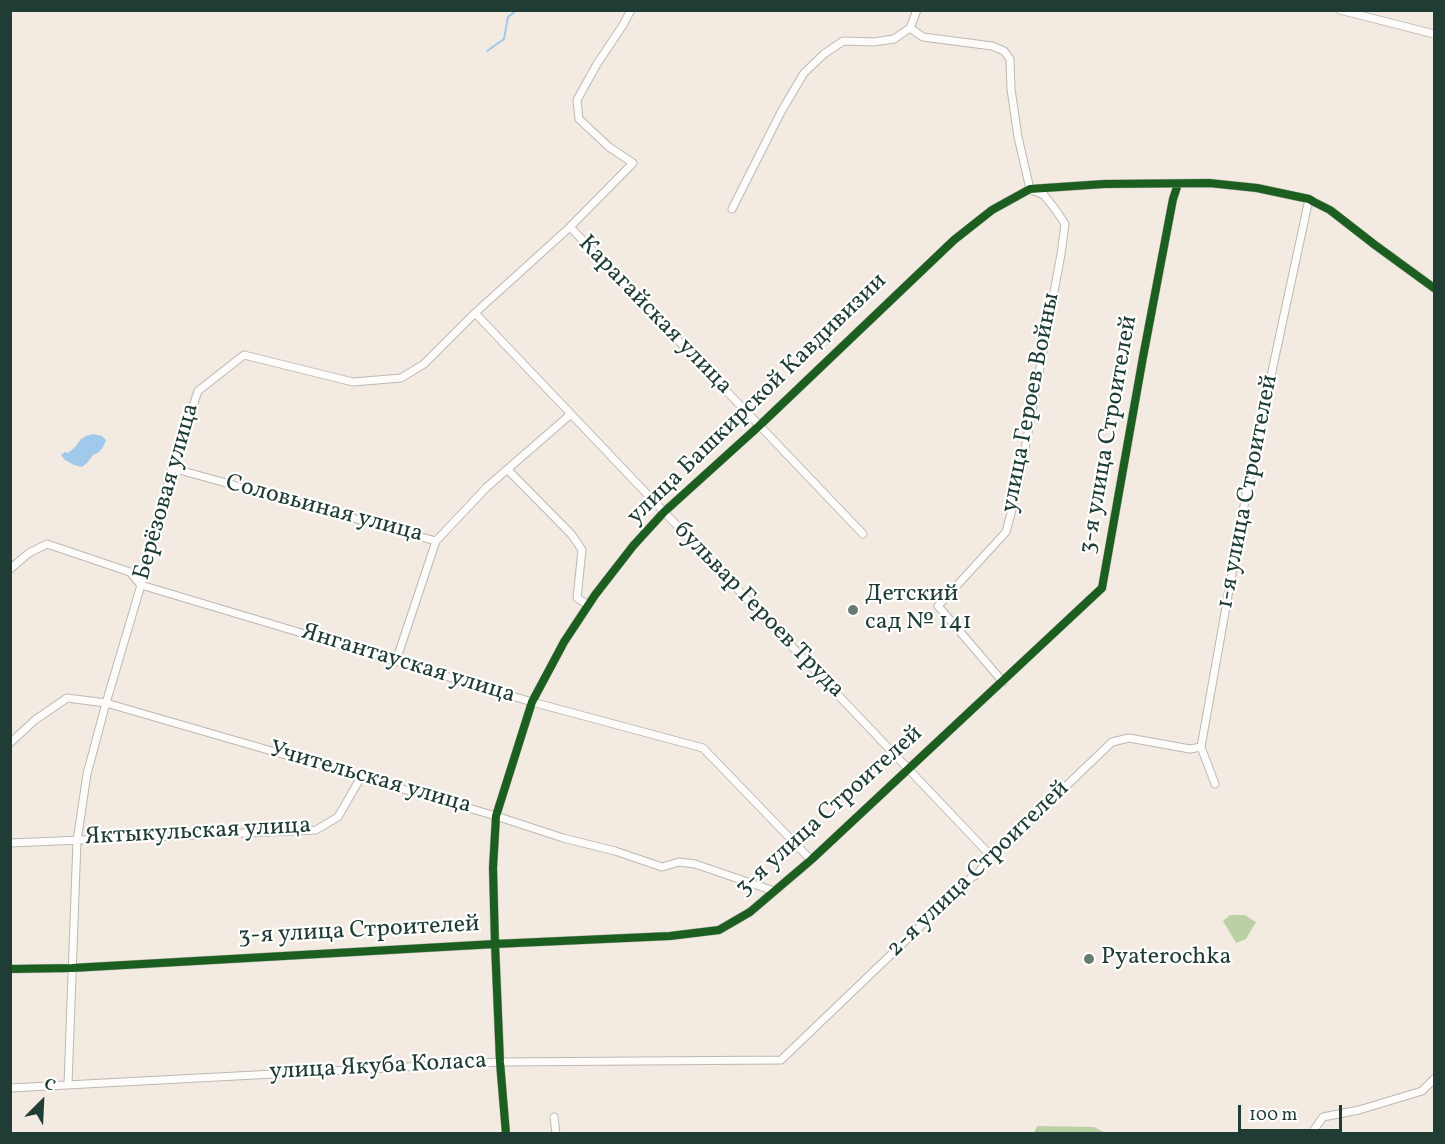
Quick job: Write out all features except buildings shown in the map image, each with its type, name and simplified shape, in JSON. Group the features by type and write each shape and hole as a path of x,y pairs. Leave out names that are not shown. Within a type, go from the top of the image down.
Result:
{"street":[{"name":"Берёзовая улица","path":"68,1084 77,841 87,774 172,468 198,392 244,355 353,382 400,378 424,364 475,313 570,227 633,163 609,147 579,119 577,100 597,63 631,10"},
{"path":"732,209 781,112 804,73 824,54 843,41 874,42 894,39 910,28 917,10"},
{"path":"1340,10 1434,34"},
{"path":"910,28 923,37 992,46 1004,51 1010,59 1011,89 1018,137 1030,189"},
{"name":"улица Башкирской Кавдивизии","path":"506,1134 500,1062 495,944 493,868 496,816 532,702 564,642 588,605 633,546 664,512 759,426 954,240 992,210 1030,189 1104,183 1209,183 1257,188 1309,199 1330,210 1434,288"},
{"name":"3-я улица Строителей","path":"10,969 72,968 670,936 719,930 750,912 811,860 1102,588 1173,199 1178,184"},
{"name":"улица Героев Войны","path":"1003,682 938,606 1006,532 1018,487 1062,254 1065,224 1044,195 1030,189"},
{"name":"1-я улица Строителей","path":"1201,747 1250,478 1309,199"},
{"name":"Карагайская улица","path":"570,227 863,534"},
{"name":"бульвар Героев Труда","path":"475,313 993,857"},
{"name":"Соловьиная улица","path":"172,468 436,541 487,488 571,414"},
{"path":"508,470 572,535 582,550 577,598 588,605"},
{"path":"396,661 436,541"},
{"name":"Янгантауская улица","path":"10,569 29,553 47,544 130,572 141,585 532,702 704,748 811,860"},
{"name":"Учительская улица","path":"10,743 35,720 67,698 106,703 496,816 563,838 615,851 662,867 679,862 695,864 774,891"},
{"name":"2-я улица Строителей","path":"781,1060 1112,742 1129,738 1190,749 1201,747"},
{"path":"1201,747 1215,784"},
{"name":"Яктыкульская улица","path":"10,843 316,830 338,817 361,777"},
{"name":"улица Якуба Коласа","path":"10,1088 500,1062 781,1060"},
{"path":"1311,1134 1323,1117 1359,1110 1422,1091 1434,1079"},
{"path":"554,1117 556,1134"}],"green space":[{"path":"1230,915 1245,915 1256,922 1246,939 1236,943 1223,921"},
{"path":"1037,1126 1094,1127 1106,1133 1034,1133"}],"water":[{"path":"93,434 102,436 106,440 99,452 82,467 65,460 61,455 68,453 86,436"}],"waterway":[{"path":"487,51 504,39 508,17 517,10"}],"cycle path":[{"path":"506,1134 500,1062 495,944 493,868 496,816 532,702 564,642 595,595 633,546 664,512 759,426 954,240 992,210 1030,189 1104,184 1209,183 1257,188 1309,199 1330,210 1434,288"},
{"path":"10,969 72,968 670,936 719,930 750,912 811,860 1102,588 1143,357 1173,199 1178,184"}],"place":[{"name":"Детский сад № 141","path":"853,610"},
{"name":"Pyaterochka","path":"1089,959"}]}
